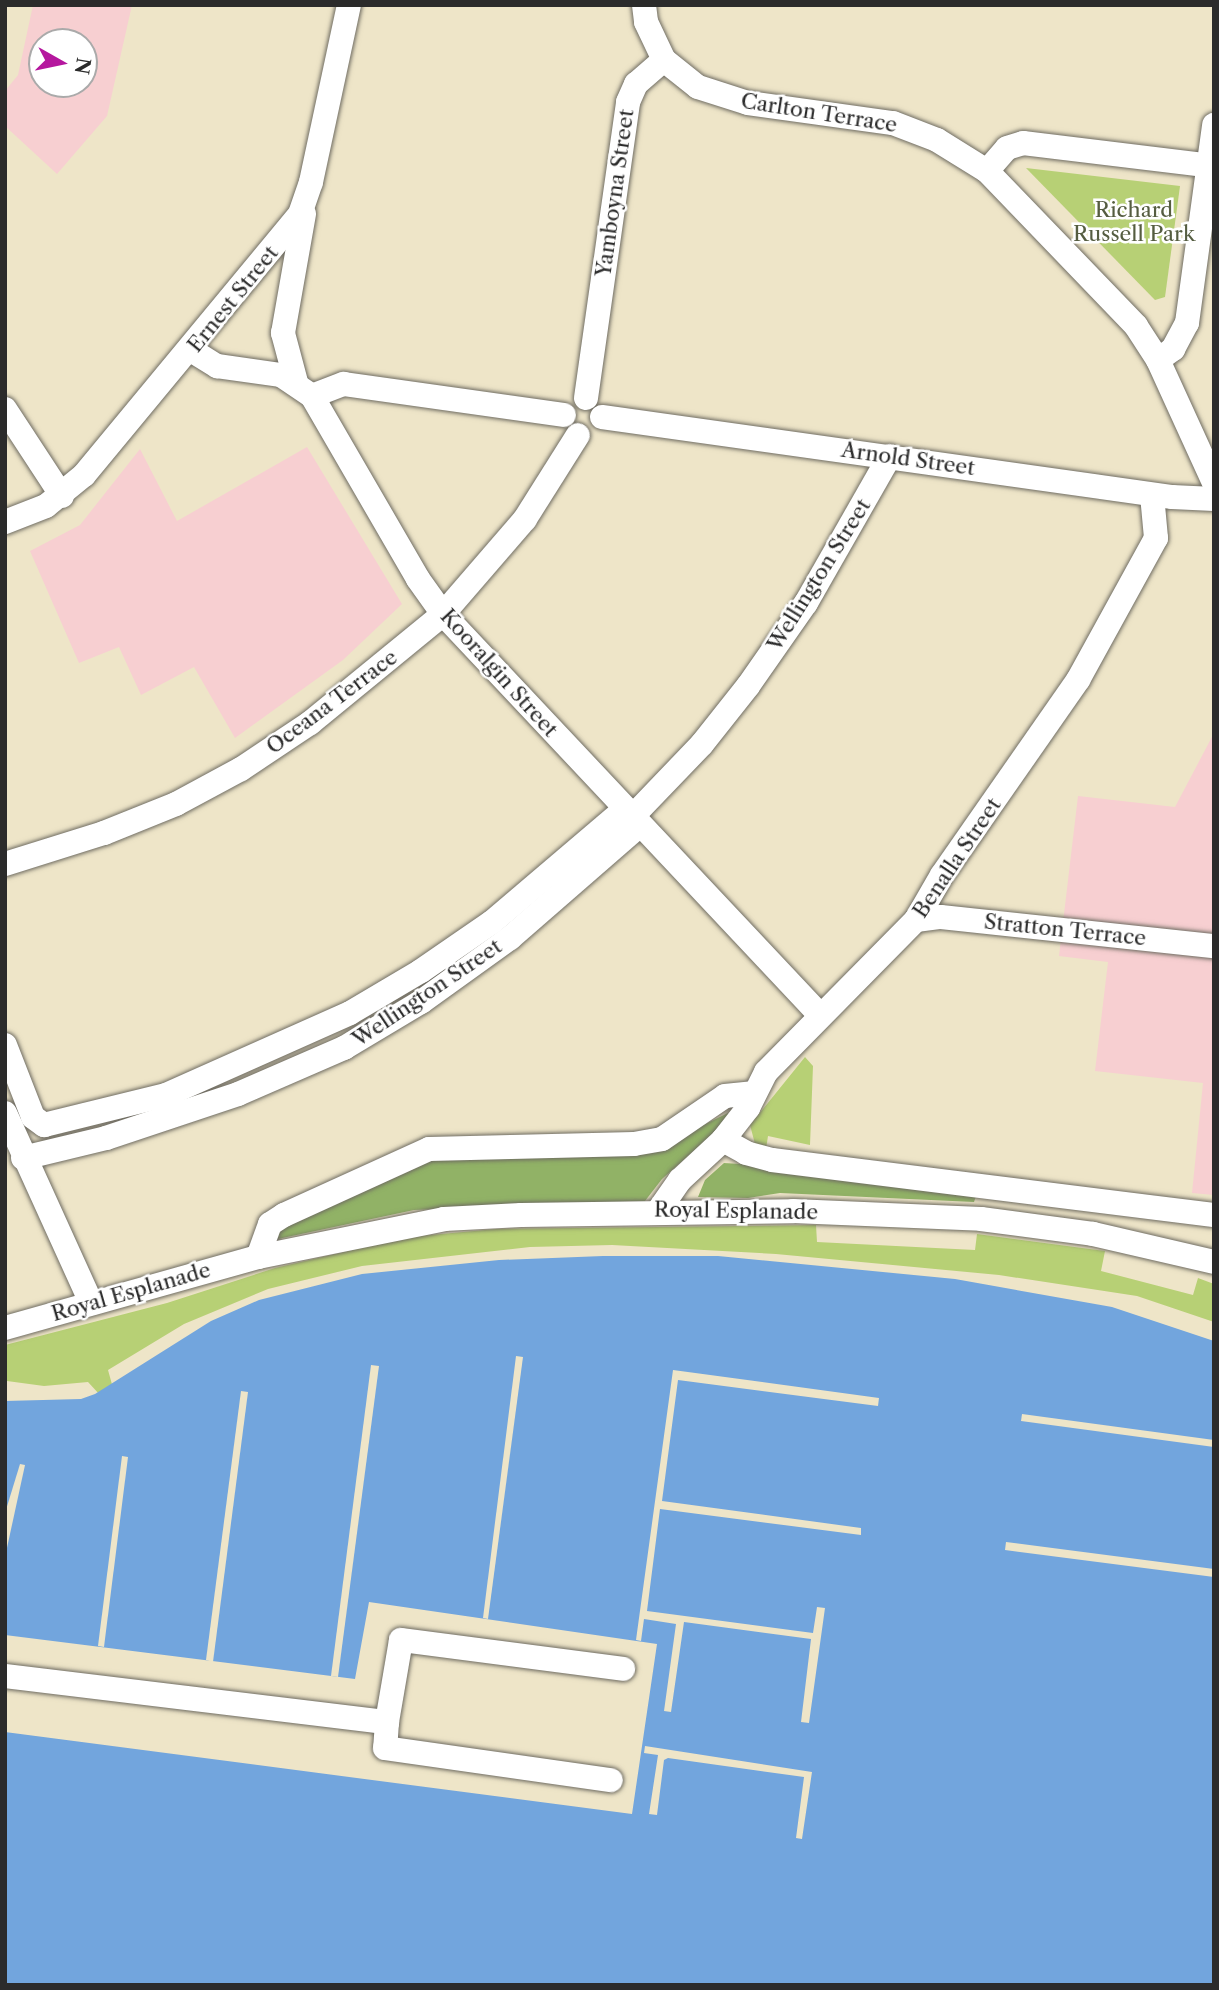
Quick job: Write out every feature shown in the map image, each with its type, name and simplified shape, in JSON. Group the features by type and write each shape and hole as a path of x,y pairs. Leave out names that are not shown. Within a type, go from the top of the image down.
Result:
{"street":[{"name":"Ernest Street","path":"5,522 62,496 128,427 306,203 349,5"},
{"path":"645,5 646,22 664,60"},
{"name":"Carlton Terrace","path":"664,60 687,81 715,95 893,123 937,140 987,171 1136,326 1158,360 1214,483"},
{"name":"Yamboyna Street","path":"586,398 628,102 636,84 664,60"},
{"path":"1158,360 1172,349 1187,323 1211,166 1214,125"},
{"path":"987,171 1007,148 1023,143 1211,166"},
{"name":"Kooralgin Street","path":"306,203 283,333 304,389 418,579 443,614 820,1015"},
{"path":"191,349 217,366 281,375 304,389 344,384 571,425 594,432 602,417 597,403 586,398 570,403 571,425"},
{"path":"5,409 62,496"},
{"name":"Arnold Street","path":"602,417 1152,495 1214,499"},
{"name":"Oceana Terrace","path":"5,864 104,833 176,804 241,769 358,687 443,614 525,519 571,425"},
{"name":"Wellington Street","path":"23,1158 106,1138 238,1094 344,1048 421,1002 510,938 702,744 748,686 806,603 890,456"},
{"name":"Benalla Street","path":"659,1210 680,1180 723,1140 766,1072 916,920 942,875 1078,680 1156,538 1152,495"},
{"name":"Wellington Street","path":"5,1045 33,1116 44,1125 166,1095 350,1013 492,922 632,817"},
{"name":"Stratton Terrace","path":"916,920 941,917 1214,946"},
{"path":"258,1257 270,1224 284,1215 429,1149 634,1144 662,1139 724,1096 755,1093"},
{"path":"5,1113 23,1158 91,1303"},
{"path":"723,1140 746,1153 772,1160 1214,1215"},
{"name":"Royal Esplanade","path":"5,1328 258,1257 444,1219 659,1210 870,1213 1023,1223 1214,1262"},
{"path":"611,1780 385,1748 387,1722 401,1640 623,1669"},
{"path":"5,1676 387,1722"}],"shaded area":[{"path":"33,5 132,5 107,116 57,174 5,126 5,91 18,75 28,28 28,98 98,98 98,28 28,28"},
{"path":"307,447 402,604 343,660 235,738 194,667 141,695 119,647 79,663 30,551 80,525 140,449 177,521"},
{"path":"1214,733 1214,1195 1192,1193 1203,1083 1095,1071 1108,962 1059,956 1078,796 1175,807"}],"green space":[{"name":"Richard Russell Park","path":"1026,168 1180,186 1165,297 1155,300"},
{"path":"805,1057 813,1066 810,1145 768,1136 766,1149 755,1144 750,1125"},
{"path":"728,1113 729,1120 662,1179 645,1201 414,1210 273,1240 277,1228 437,1156 652,1150"},
{"path":"724,1163 833,1170 978,1190 974,1202 780,1193 748,1198 698,1197 705,1180"},
{"path":"816,1225 817,1242 975,1250 977,1234 1105,1251 1101,1271 1193,1295 1198,1278 1214,1284 1214,1322 1137,1296 999,1275 776,1254 612,1245 530,1247 362,1266 268,1289 184,1324 108,1370 113,1388 100,1395 88,1382 44,1386 7,1381 5,1388 5,1345 167,1303 275,1268 408,1237 496,1229"}],"water":[{"path":"603,1256 718,1256 955,1279 1112,1307 1214,1341 1214,1985 5,1985 5,1732 632,1814 657,1644 369,1602 355,1679 5,1635 5,1401 81,1399 95,1394 211,1321 259,1300 362,1274 499,1260"}],"pier":[{"path":"516,1356 523,1357 488,1619 483,1618"},
{"path":"371,1365 379,1366 338,1677 331,1676"},
{"path":"673,1370 879,1398 878,1406 678,1380 662,1501 861,1528 861,1535 660,1509 647,1611 813,1633 817,1607 825,1608 809,1723 801,1722 811,1639 684,1622 671,1712 664,1711 676,1624 644,1619 641,1641 636,1640"},
{"path":"241,1391 248,1392 213,1662 206,1660"},
{"path":"1022,1414 1214,1440 1214,1447 1021,1421"},
{"path":"122,1456 128,1457 104,1647 98,1646"},
{"path":"20,1464 25,1465 5,1557 5,1513"},
{"path":"1006,1542 1214,1569 1214,1577 1005,1550"},
{"path":"645,1746 812,1772 802,1839 796,1838 804,1777 668,1758 664,1760 657,1815 649,1814 658,1755 644,1753"}]}
